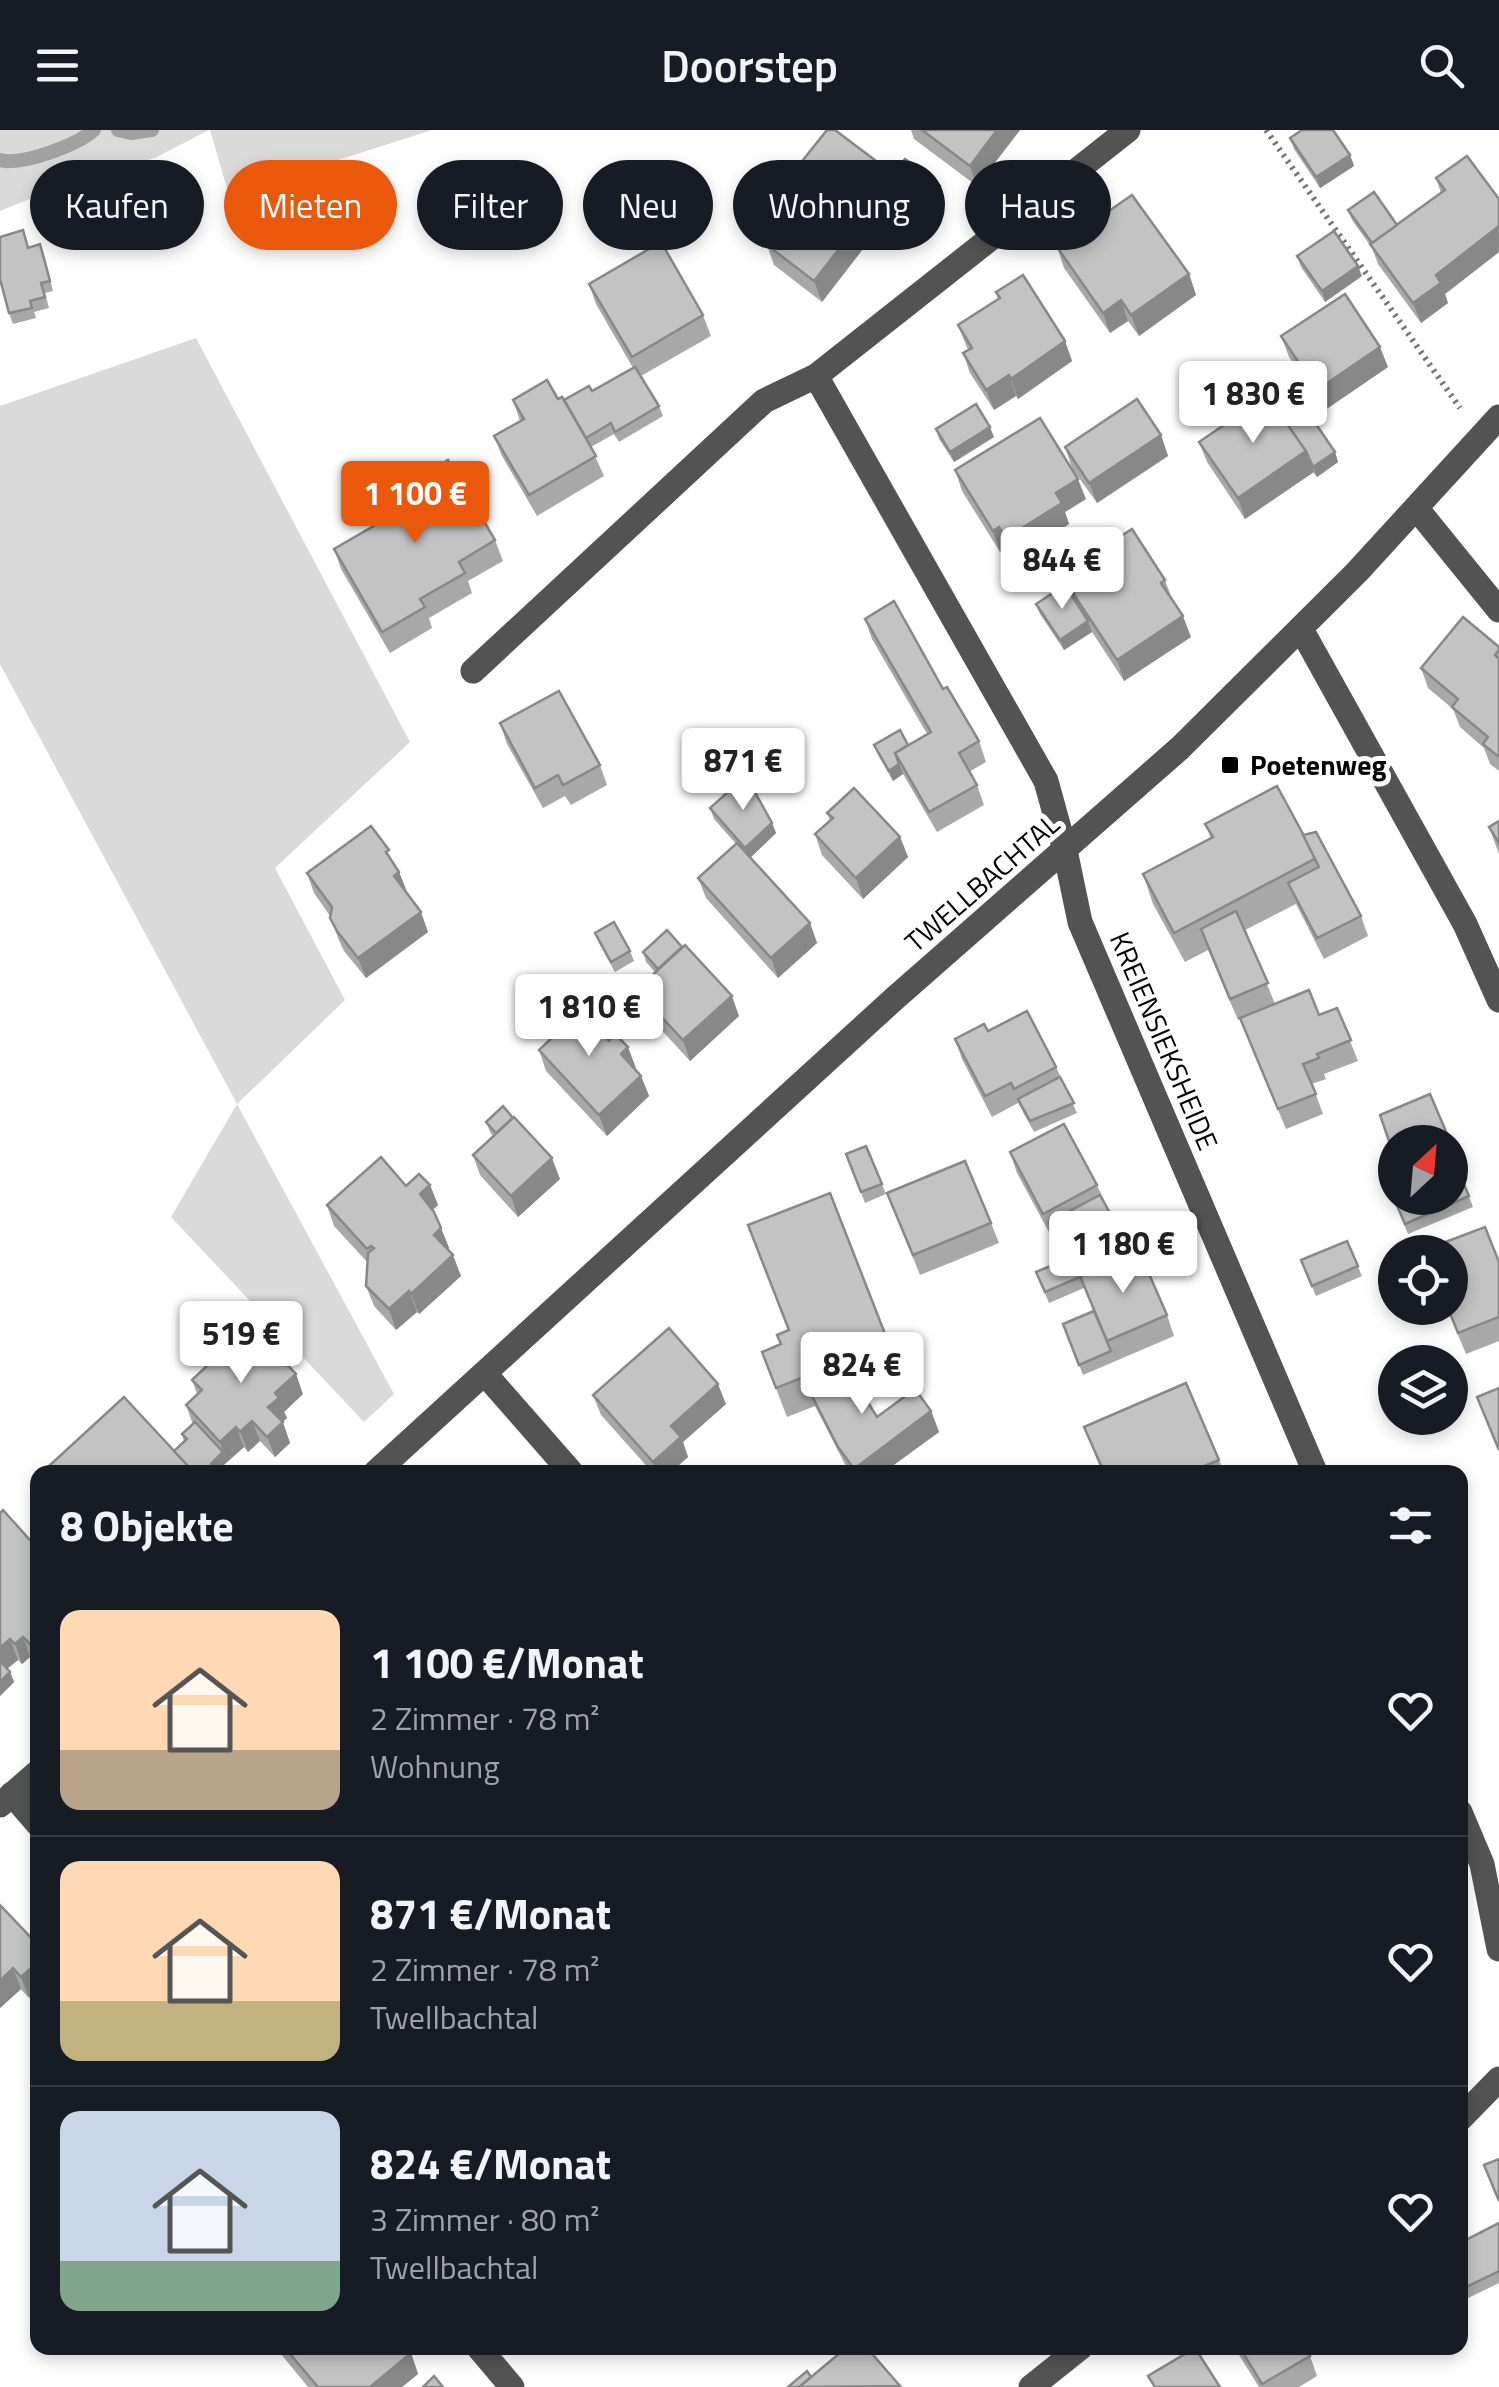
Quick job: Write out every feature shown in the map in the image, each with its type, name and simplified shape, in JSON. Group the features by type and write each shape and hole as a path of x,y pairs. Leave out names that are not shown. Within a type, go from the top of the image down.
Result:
{"street":[{"path":"474,671 764,401 816,376 1128,130"},
{"name":"KREIENSIEKSHEIDE","path":"816,376 1046,781 1066,850 1080,922 1312,1465"},
{"name":"TWELLBACHTAL","path":"384,1465 894,999 1180,748 1301,630 1499,416"},
{"path":"1416,509 1499,610"},
{"path":"1301,630 1465,924 1499,1000"},
{"path":"486,1375 565,1465"},
{"path":"30,1779 6,1800 30,1818"},
{"path":"1468,1831 1482,1864 1499,1949"},
{"path":"1468,2110 1499,2079"},
{"path":"485,2355 512,2387"},
{"path":"1031,2387 1071,2355"}],"path":[{"path":"1266,130 1481,437"}],"shaded area":[{"path":"0,130 209,130 148,160 30,160 30,199 0,211"},
{"path":"210,130 432,130 338,160 224,160 224,178"},
{"path":"196,338 410,742 275,868 345,1000 237,1104 0,664 0,406"},
{"path":"237,1104 394,1394 364,1422 171,1217"}],"building":[{"path":"827,130 835,130 875,160 803,160"},
{"path":"922,130 997,130 974,160 965,162"},
{"path":"1302,130 1333,130 1350,155 1316,177 1290,138"},
{"path":"1467,156 1499,199 1499,226 1436,275 1441,283 1413,303 1370,244 1445,190 1436,178"},
{"path":"1374,192 1397,225 1372,243 1348,210"},
{"path":"1132,195 1189,274 1131,315 1121,300 1103,313 1059,250 1111,250 1111,210"},
{"path":"23,230 28,248 42,250 50,281 41,283 45,297 30,301 32,308 9,313 0,279 0,237"},
{"path":"1334,231 1358,266 1322,291 1297,256"},
{"path":"647,250 666,250 703,315 632,357 589,284"},
{"path":"774,250 838,250 814,281"},
{"path":"1023,275 1065,341 1011,379 1009,375 986,390 963,353 972,348 958,325 1000,298 996,292"},
{"path":"1345,294 1380,347 1317,390 1281,336"},
{"path":"635,367 659,406 615,432 611,423 586,438 564,400 589,386 592,391"},
{"path":"547,380 558,399 562,397 596,456 529,495 494,436 524,419 513,400"},
{"path":"1268,395 1306,451 1238,498 1199,442"},
{"path":"1137,399 1161,435 1089,483 1065,447"},
{"path":"976,404 990,427 950,452 936,429"},
{"path":"1303,405 1335,452 1313,467 1283,418"},
{"path":"1040,418 1078,479 1056,493 1062,503 1006,538 999,527 993,531 955,470"},
{"path":"448,460 495,540 459,562 465,573 420,599 425,607 382,632 334,549 377,524 370,514 414,488 411,482"},
{"path":"1132,529 1183,616 1117,660 1061,575"},
{"path":"1065,585 1088,621 1060,640 1036,604"},
{"path":"894,601 943,689 947,687 979,741 959,753 977,785 929,812 895,753 931,732 865,619"},
{"path":"1463,617 1499,647 1495,655 1499,659 1499,757 1483,744 1488,737 1452,707 1458,699 1421,668"},
{"path":"559,691 600,765 563,785 558,775 535,788 500,723"},
{"path":"900,730 908,745 895,753 899,764 889,771 874,745"},
{"path":"746,776 772,823 745,848 710,808"},
{"path":"1277,786 1316,858 1174,933 1143,874 1213,837 1205,824"},
{"path":"854,788 900,837 856,878 815,834 833,818 827,813"},
{"path":"1499,821 1499,843 1489,827"},
{"path":"371,826 389,850 386,852 399,872 394,876 421,912 358,958 337,931 330,918 332,907 307,873"},
{"path":"1316,832 1361,916 1317,938 1288,883 1319,867 1303,835"},
{"path":"737,843 810,923 771,958 698,878"},
{"path":"1236,911 1268,983 1230,999 1201,929"},
{"path":"614,922 630,951 611,962 595,933"},
{"path":"667,930 682,947 658,969 643,952"},
{"path":"685,945 732,996 683,1040 636,990"},
{"path":"1309,990 1319,1015 1337,1008 1351,1040 1303,1064 1316,1094 1278,1109 1240,1018"},
{"path":"570,1000 609,1041 615,1034 628,1047 621,1054 641,1076 599,1115 539,1050 559,1031 548,1021"},
{"path":"1027,1011 1056,1067 1014,1089 1011,1083 985,1096 955,1039 984,1024 988,1031"},
{"path":"1060,1077 1074,1103 1030,1121 1018,1099"},
{"path":"1430,1094 1443,1125 1383,1125 1380,1115"},
{"path":"503,1106 513,1118 496,1133 486,1122"},
{"path":"514,1117 552,1158 511,1196 473,1155"},
{"path":"1064,1124 1097,1185 1043,1214 1010,1152"},
{"path":"866,1146 882,1184 861,1192 846,1154"},
{"path":"381,1157 406,1186 419,1174 430,1185 420,1194 441,1228 434,1235 453,1255 389,1309 366,1286 368,1253 374,1248 367,1249 327,1205"},
{"path":"965,1161 991,1223 913,1255 887,1193"},
{"path":"830,1193 889,1344 776,1388 762,1352 781,1344 777,1335 789,1330 748,1225"},
{"path":"1100,1195 1111,1215 1060,1242 1049,1222"},
{"path":"1401,1215 1426,1215 1405,1224"},
{"path":"1485,1227 1499,1262 1499,1317 1458,1333 1455,1325 1468,1325 1468,1235 1464,1235"},
{"path":"1347,1241 1358,1266 1312,1286 1301,1260"},
{"path":"1139,1251 1167,1315 1107,1341 1080,1276"},
{"path":"1075,1256 1083,1274 1045,1292 1036,1272"},
{"path":"1094,1311 1111,1351 1079,1365 1063,1324"},
{"path":"244,1320 296,1374 275,1393 279,1398 268,1407 283,1422 267,1437 252,1421 240,1432 236,1427 220,1442 186,1405 202,1390 192,1380 212,1361 216,1365 231,1351 222,1341"},
{"path":"669,1328 718,1384 671,1426 681,1437 653,1462 593,1395"},
{"path":"848,1370 877,1417 915,1389 931,1411 859,1465 851,1465 807,1386"},
{"path":"1186,1383 1219,1460 1207,1465 1101,1465 1084,1427"},
{"path":"1499,1388 1499,1450 1477,1397"},
{"path":"124,1397 187,1465 50,1465"},
{"path":"195,1422 223,1452 212,1465 187,1465 174,1451 187,1439 182,1434"},
{"path":"3,1510 30,1540 30,1644 23,1637 15,1644 10,1639 0,1648"},
{"path":"0,1661 10,1672 0,1682"},
{"path":"0,1905 30,1937 30,1969 21,1977 13,1968 0,1981"},
{"path":"1499,2159 1499,2201 1484,2165"},
{"path":"1499,2223 1499,2271 1468,2286 1468,2239"},
{"path":"291,2355 409,2355 370,2387 318,2387"},
{"path":"838,2355 873,2355 900,2386 799,2387"},
{"path":"1183,2355 1199,2355 1220,2387 1155,2387 1148,2376"},
{"path":"1244,2355 1310,2356 1262,2384"},
{"path":"807,2371 811,2377 799,2387 788,2387"},
{"path":"434,2376 443,2387 423,2387"}],"waterway":[{"path":"0,160 22,160 49,153 94,130"},
{"path":"118,130 152,130"}],"place":[{"name":"Poetenweg","path":"1230,765"}]}
